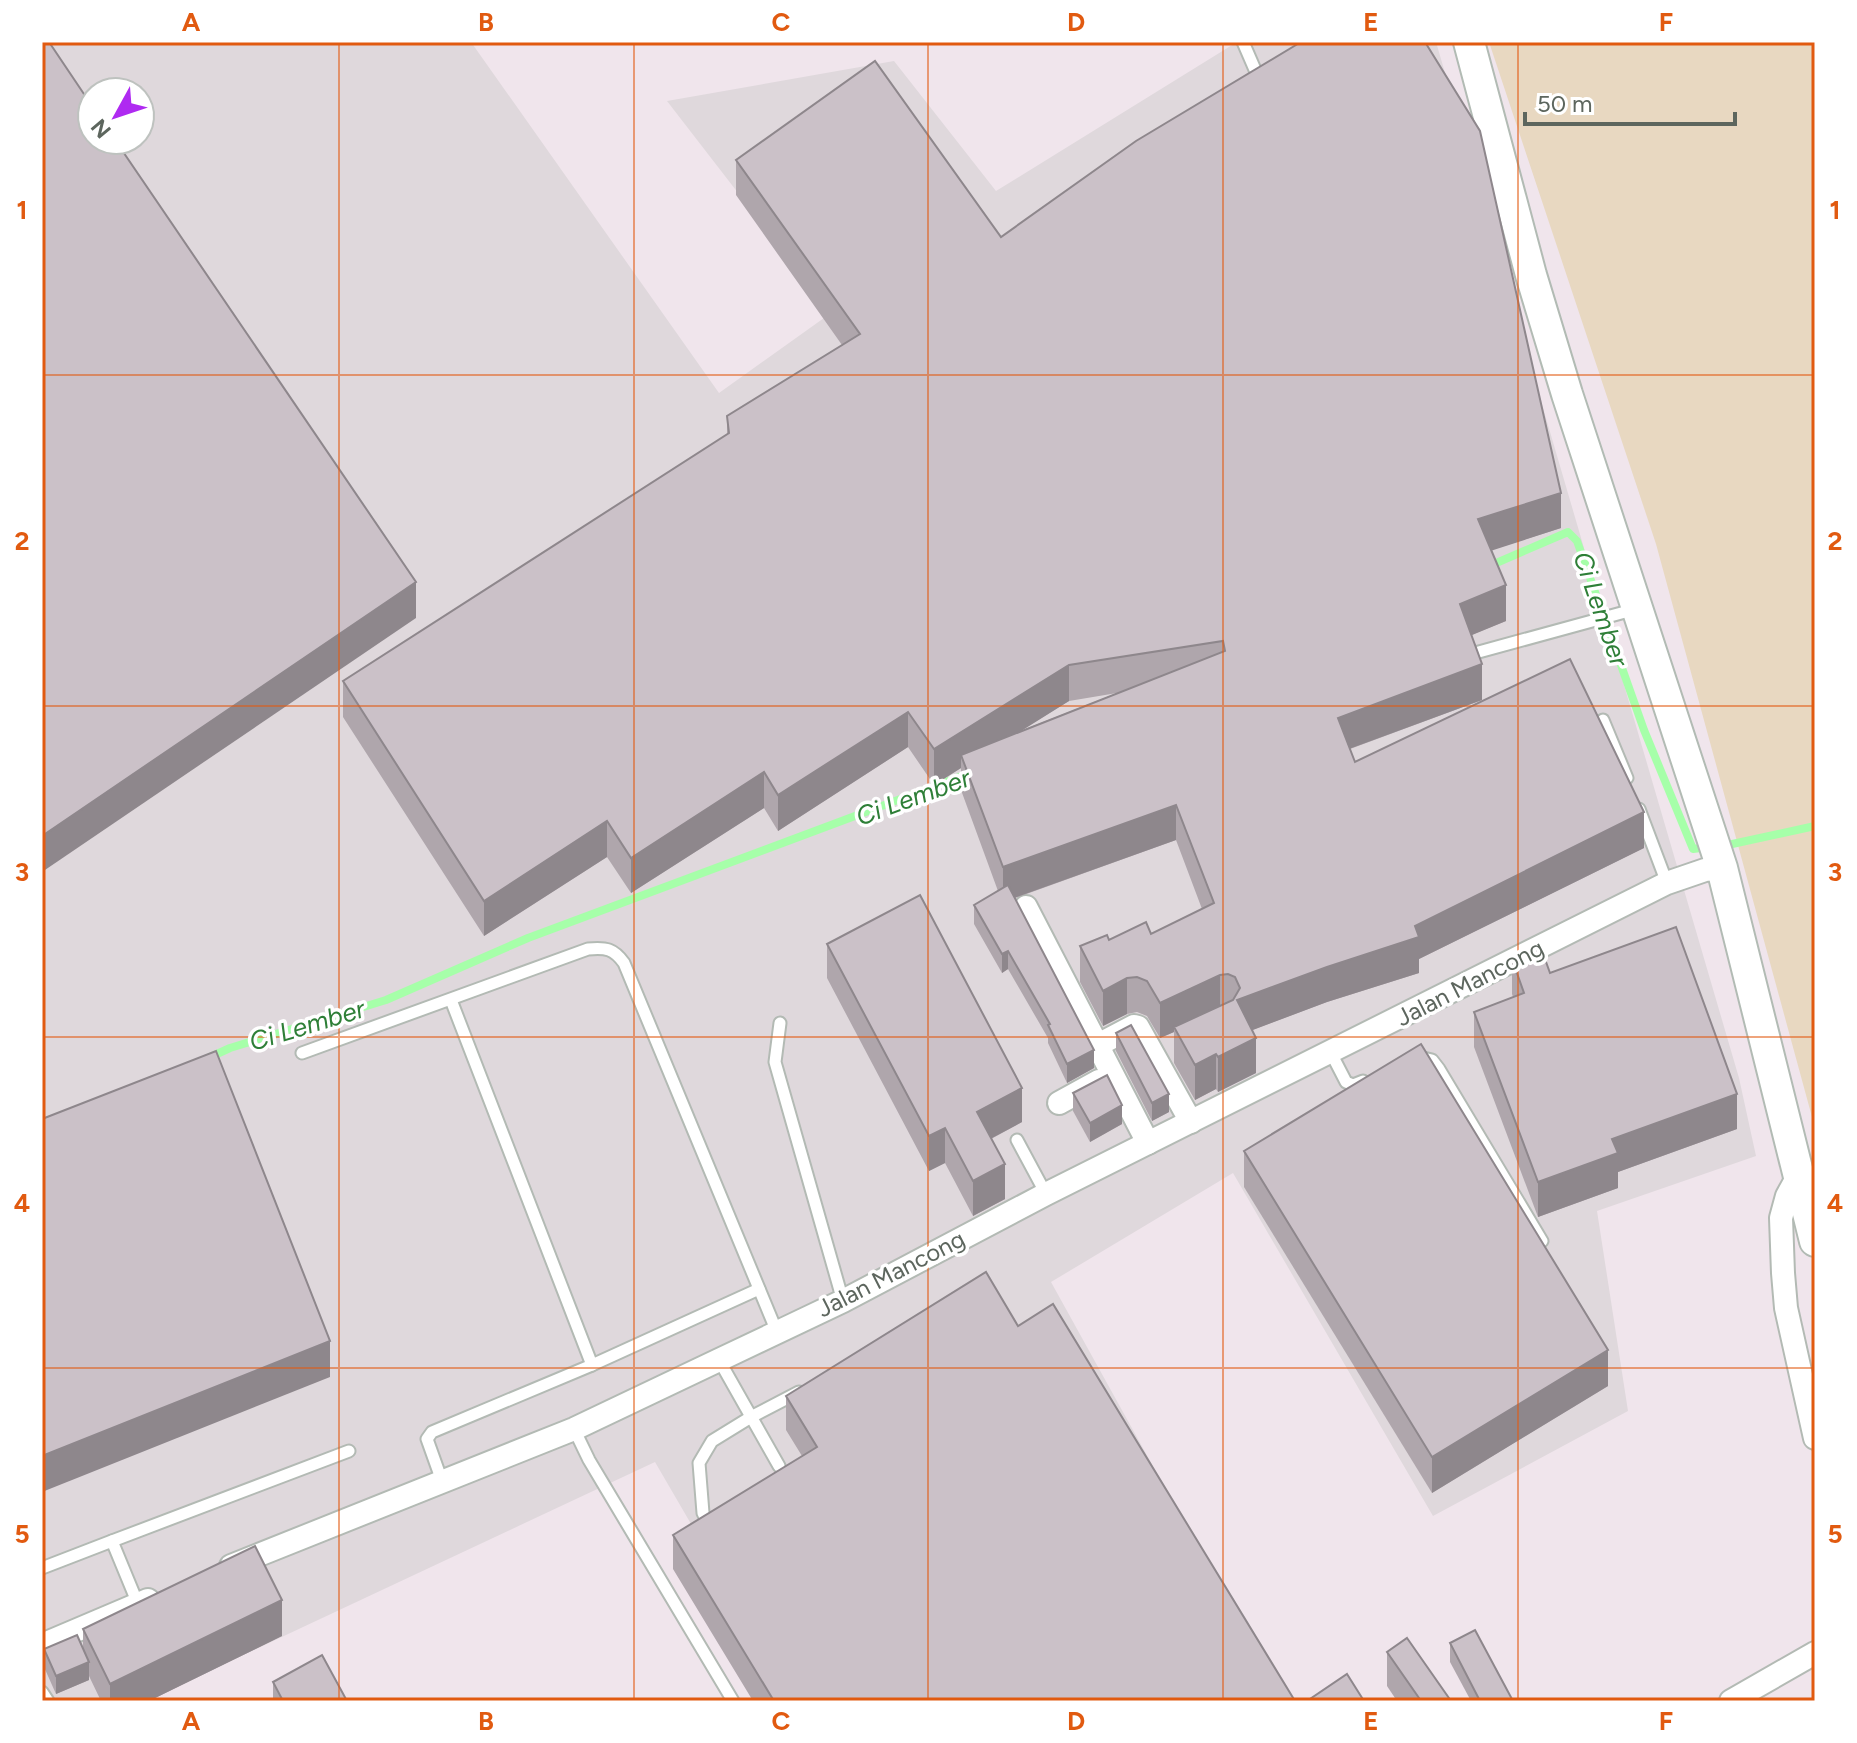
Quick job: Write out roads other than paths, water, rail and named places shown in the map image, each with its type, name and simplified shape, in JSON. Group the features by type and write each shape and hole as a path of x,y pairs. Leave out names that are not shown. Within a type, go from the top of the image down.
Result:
{"street":[{"path":"1469,42 1540,305 1609,529 1629,611 1714,858 1815,1241"},
{"name":"Jalan Mancong","path":"207,1576 574,1429 843,1301 1046,1194 1714,858"},
{"path":"1026,907 1148,1143"},
{"path":"1096,1046 1135,1025 1163,1053 1191,1122"},
{"path":"1059,1103 1111,1075"},
{"path":"1798,1176 1787,1196 1781,1218 1783,1273 1786,1308 1815,1438"},
{"path":"42,1645 165,1593"},
{"path":"1731,1701 1815,1653"}],"lane":[{"path":"1243,42 1256,72"},
{"path":"1475,653 1629,611"},
{"path":"1603,720 1672,881"},
{"path":"302,1053 588,949 604,947 616,952 624,963 777,1332"},
{"path":"451,1000 592,1365"},
{"path":"780,1023 775,1062 843,1301"},
{"path":"1331,1053 1346,1082 1353,1085 1380,1074"},
{"path":"1408,1062 1422,1056 1432,1060 1542,1241"},
{"path":"1017,1140 1046,1194"},
{"path":"442,1481 427,1439 432,1432 592,1365 759,1289"},
{"path":"719,1360 779,1466"},
{"path":"710,1527 703,1513 699,1463 712,1441 807,1388"},
{"path":"574,1429 589,1460 733,1701"},
{"path":"42,1568 349,1451"},
{"path":"112,1541 138,1604"},
{"path":"42,1692 48,1701"}],"waterway":[{"name":"Ci Lember","path":"1487,567 1568,532 1577,541 1644,730 1693,849 1709,847"},
{"name":"Ci Lember","path":"208,1058 230,1048 386,1000 528,938 970,773"},
{"name":"Ci Lember","path":"1723,846 1815,826"}]}
